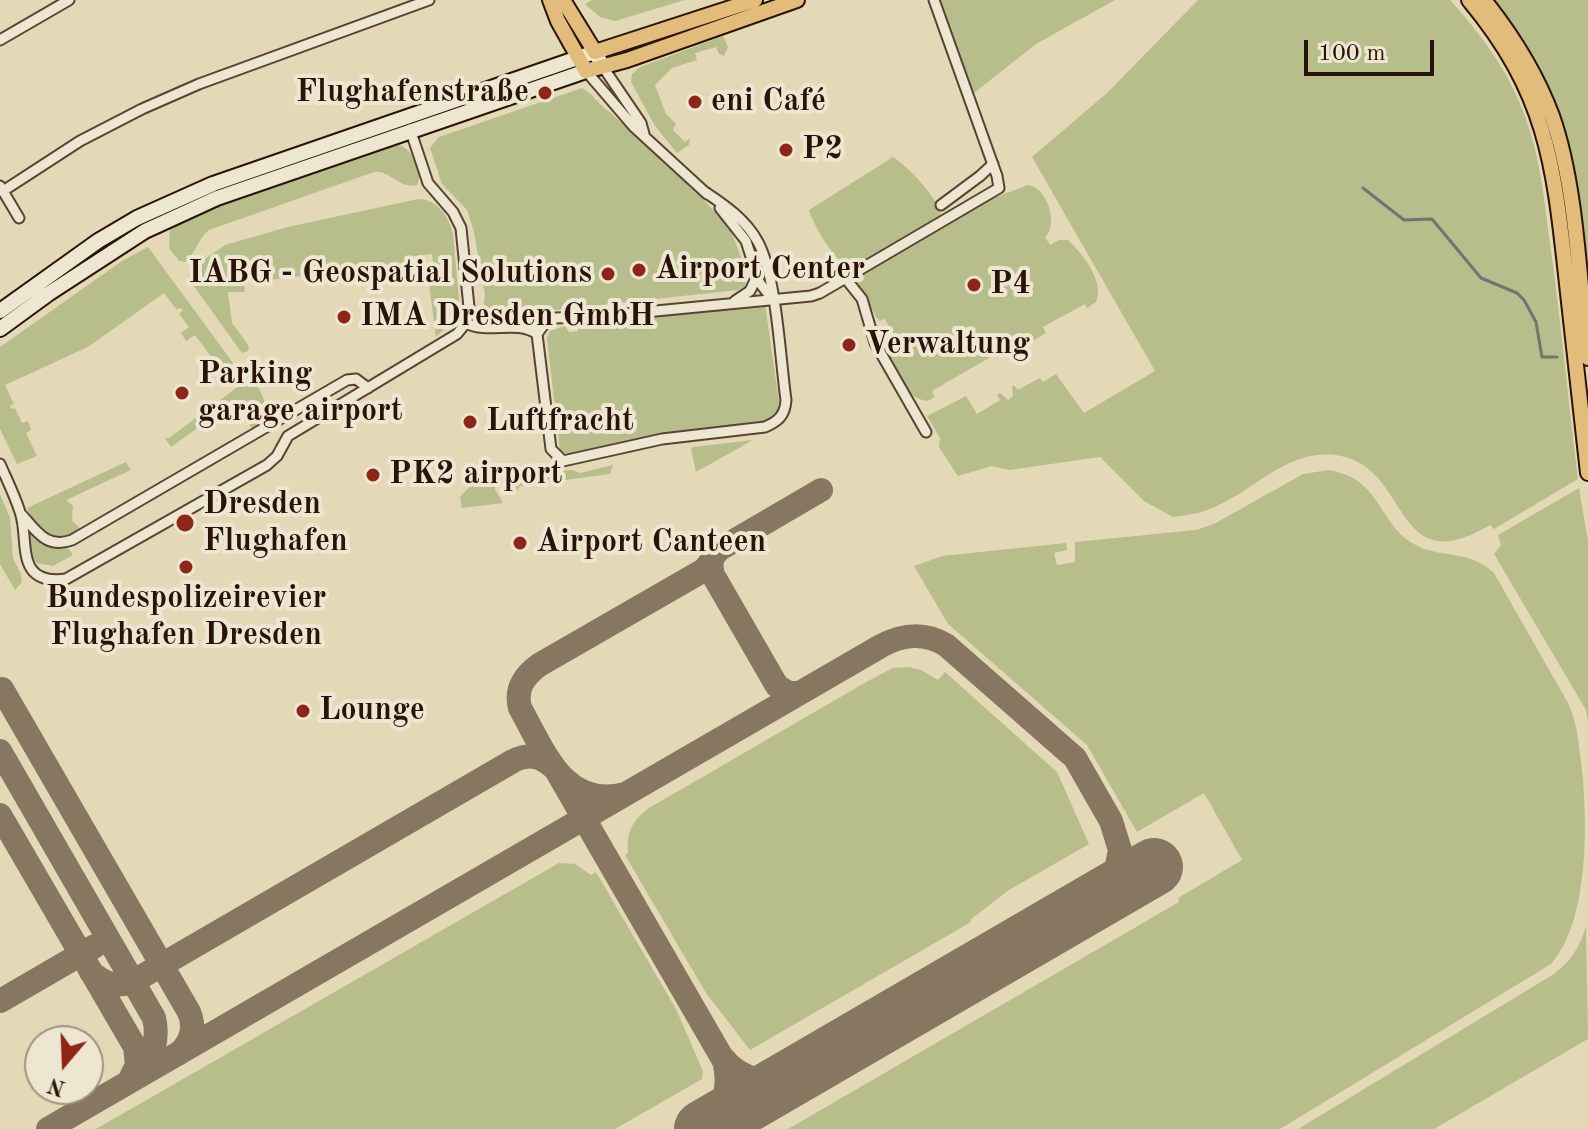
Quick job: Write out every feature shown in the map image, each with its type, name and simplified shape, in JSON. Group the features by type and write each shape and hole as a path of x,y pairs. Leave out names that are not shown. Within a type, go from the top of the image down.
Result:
{"main road":[{"path":"550,0 582,65"},
{"path":"563,0 603,67"},
{"path":"582,65 595,52 755,0"},
{"path":"0,329 145,231 217,198 408,125 582,65 603,67 797,0"},
{"path":"1469,0 1514,62 1533,101 1547,141 1559,209 1588,473"},
{"path":"1484,0 1509,31 1535,77 1552,118 1567,176 1588,358"},
{"path":"0,311 98,241 137,218 213,184 408,125"}],"street":[{"path":"0,40 69,0"},
{"path":"19,218 1,188 80,141 199,84 429,0"},
{"path":"515,327 531,319 773,300 820,293 999,188 934,0"},
{"path":"582,65 634,127 731,220 746,241 757,276 773,300"},
{"path":"603,67 641,123 644,134"},
{"path":"22,515 27,562 44,577 66,579 267,465 277,456 288,436 452,337 466,323 469,299 461,228 453,212 428,183 408,125"},
{"path":"941,205 993,164"},
{"path":"552,319 537,334 551,449 563,461 662,439 765,427 779,419 784,413 786,400 768,269 758,241 740,218 705,192"},
{"path":"732,303 750,291 757,276"},
{"path":"846,279 862,299 875,343 926,432"},
{"path":"466,323 488,329 515,327 537,334"},
{"path":"0,464 22,515 45,540 59,543 72,540 347,380 361,381 368,388"}],"green space":[{"path":"592,0 685,0 615,21 600,17 585,4"},
{"path":"939,0 1115,0 1036,44 974,93"},
{"path":"1198,0 1450,0 1472,25 1501,66 1516,96 1529,127 1537,160 1554,272 1578,479 1494,529 1490,525 1459,539 1436,541 1419,532 1405,518 1380,481 1364,465 1341,456 1306,457 1275,471 1215,507 1173,517 1144,501 1100,457 1010,470 992,466 958,476 939,447 940,438 927,416 966,396 977,414 1000,400 997,395 1000,393 1008,400 1013,396 1014,385 1018,390 1040,378 1043,382 1056,374 1084,413 1155,371 1032,157 1107,93"},
{"path":"1492,0 1588,0 1588,296 1552,100 1519,34"},
{"path":"723,36 728,47 724,56 719,54 716,47 695,53 697,60 672,68 655,85 666,114 676,124 673,130 685,142 690,138 689,145 677,153 655,126 631,82 632,74 640,67"},
{"path":"582,88 705,201 730,229 745,267 745,286 738,290 527,313 510,319 487,317 483,311 485,295 474,232 467,210 442,184 430,148 439,137"},
{"path":"394,144 406,149 415,159 419,172 417,185 406,185 374,172 209,230 185,262 179,261 169,248 170,228 181,220 262,188"},
{"name":"P2","path":"893,157 922,184 940,210 941,217 851,268 832,252 809,210"},
{"name":"P4","path":"1028,185 1041,193 1049,208 1051,225 1045,237 1050,245 1059,240 1068,240 1091,269 1098,286 1096,302 1087,308 1085,304 1043,327 1046,333 1022,347 1018,341 932,391 935,397 927,401 918,398 904,387 880,343 882,336 891,330 885,319 880,321 876,317 855,277 988,200"},
{"path":"418,199 431,202 441,210 453,234 460,310 454,320 450,318 449,305 439,306 443,330 436,337 428,276 434,275 432,254 407,257 407,263 269,280 268,274 243,277 245,292 228,292 232,323 249,346 248,351 242,353 188,278 189,270 225,245 288,227"},
{"path":"148,247 233,363 231,373 224,374 195,335 186,341 181,333 189,327 179,314 183,310 177,310 164,293 88,347 5,385 14,404 10,406 11,409 15,408 22,423 28,421 31,430 26,433 37,456 17,464 0,429 0,347 122,261"},
{"path":"765,304 779,402 777,411 768,420 667,433 571,455 560,451 547,338 550,331 565,326 569,332 578,331 579,327 642,316"},
{"path":"251,377 265,404 263,417 252,430 246,415 225,408 171,447 165,438"},
{"path":"753,440 696,472 693,447"},
{"path":"126,462 131,470 66,500 73,506 72,521 83,531 55,539 37,526 27,508"},
{"path":"613,465 610,474 520,486 517,491 511,490 508,483 518,474 572,470 580,473"},
{"path":"1329,470 1362,484 1395,528 1412,543 1474,560 1494,573 1568,703 1576,727 1582,770 1585,846 1579,900 1563,946 1551,964 1280,1129 788,1129 1179,902 1178,898 1242,860 1204,793 1137,832 1087,745 948,624 914,566 942,556 1066,543 1067,550 1054,553 1057,565 1075,562 1075,542 1196,530 1214,524 1303,474"},
{"path":"497,477 495,489 503,503 462,508 460,497 469,488 476,482"},
{"path":"1579,488 1588,541 1588,723 1586,710 1494,554 1501,545 1498,535"},
{"path":"0,494 10,518 13,558 21,574 22,582 15,590 0,564"},
{"path":"27,527 42,542 69,549 73,555 53,566 37,563 28,552"},
{"path":"909,667 938,680 945,672 1057,772 1089,844 1009,890 971,922 750,1050 706,993 625,855 628,853 631,828 649,808 868,681 893,668"},
{"path":"559,863 575,864 591,875 596,872 676,1009 703,1071 702,1079 615,1129 96,1129"},
{"path":"1586,926 1588,1039 1434,1129 1298,1129 1554,974 1574,953"}],"waterway":[{"path":"1363,188 1404,220 1432,219 1481,278 1517,293 1536,322 1542,357 1557,357"}],"taxiway":[{"path":"800,693 789,693 777,686 713,575 712,564 720,549 821,490"},
{"path":"625,794 604,797 571,785 548,758 520,708 520,689 525,678 539,665 704,570 712,560"},
{"path":"48,1129 881,646 905,637 922,636 946,645 1075,758 1111,821 1120,850 1115,875 1103,894 1083,909"},
{"path":"2,689 189,1012 191,1035 178,1054"},
{"path":"0,751 154,1018 154,1048 138,1074"},
{"path":"91,972 111,984 134,981 513,761 536,757 556,770 724,1061 727,1080 724,1098 716,1115 703,1129"},
{"path":"0,815 135,1047 137,1065 131,1077"},
{"path":"0,1001 95,946"},
{"path":"722,1057 738,1071 756,1079 766,1081 796,1075"}],"runway":[{"path":"703,1129 1154,867"}],"place":[{"name":"Flughafenstraße","path":"545,93"},
{"name":"eni Café","path":"695,102"},
{"name":"P2","path":"786,150"},
{"name":"Airport Center","path":"639,270"},
{"name":"IABG - Geospatial Solutions","path":"608,274"},
{"name":"P4","path":"974,285"},
{"name":"IMA Dresden GmbH","path":"344,317"},
{"name":"Verwaltung","path":"849,345"},
{"name":"Parking garage airport","path":"182,393"},
{"name":"Luftfracht","path":"470,422"},
{"name":"PK2 airport","path":"373,475"},
{"name":"Dresden Flughafen","path":"185,523"},
{"name":"Airport Canteen","path":"520,543"},
{"name":"Bundespolizeirevier Flughafen Dresden","path":"186,567"},
{"name":"Lounge","path":"303,711"}]}
